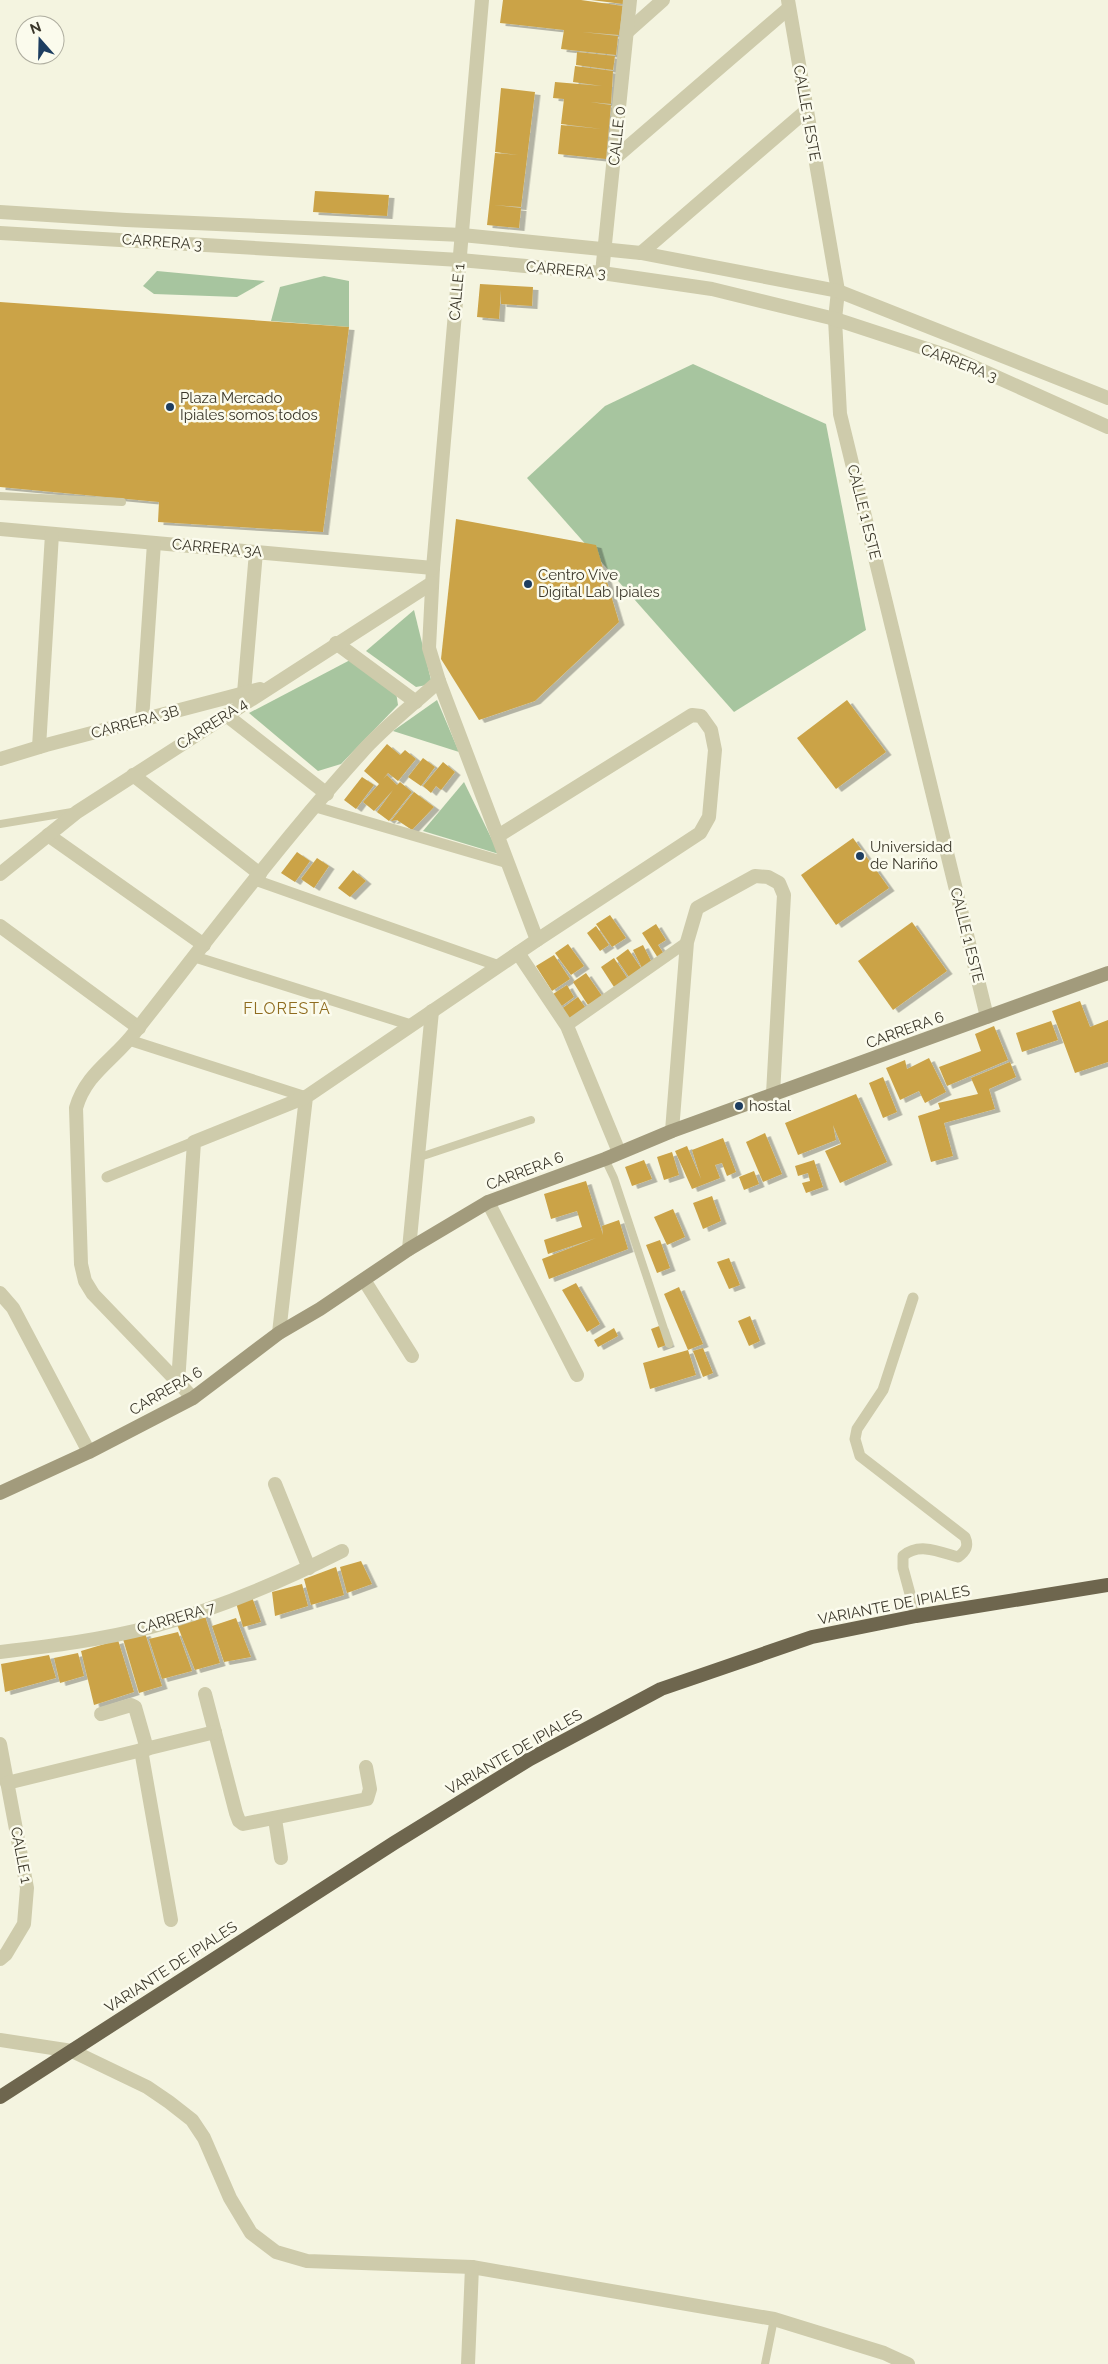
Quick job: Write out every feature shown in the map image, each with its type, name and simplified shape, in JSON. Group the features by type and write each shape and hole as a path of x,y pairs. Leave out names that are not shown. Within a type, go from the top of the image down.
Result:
{"highway":[{"name":"VARIANTE DE IPIALES","path":"0,2097 394,1843 530,1759 661,1689 812,1637 916,1616 1108,1585"}],"main road":[{"name":"CARRERA 6","path":"0,1493 89,1452 193,1398 279,1333 320,1309 409,1249 488,1202 672,1131 1108,973"}],"street":[{"name":"CALLE 1","path":"482,0 433,568 429,648 439,681 537,940"},
{"name":"CALLE 0","path":"602,273 630,0"},
{"path":"627,32 662,0"},
{"path":"615,158 789,4"},
{"name":"CALLE 1 ESTE","path":"789,4 838,291 835,319 840,414 987,1017"},
{"path":"641,253 807,110"},
{"name":"CARRERA 3","path":"0,212 136,221 462,235 605,251 641,253 838,291 961,338 1108,398"},
{"name":"CARRERA 3","path":"0,233 460,260 602,273 712,289 835,319 954,358 1108,427"},
{"name":"CARRERA 3A","path":"0,529 433,568"},
{"path":"39,747 52,534"},
{"path":"142,720 154,543"},
{"path":"244,693 256,552"},
{"name":"CARRERA 4","path":"0,874 77,812 336,643 432,583"},
{"path":"336,643 416,702"},
{"path":"193,1398 93,1294 84,1280 81,1264 76,1108 81,1092 88,1080 139,1028 258,877 362,752 439,681"},
{"name":"CARRERA 3B","path":"0,760 39,747 271,686"},
{"path":"226,715 326,794"},
{"path":"108,1177 306,1098 537,940 700,833 709,817 715,750 711,730 702,716 692,715 498,836"},
{"path":"133,775 258,877 499,966"},
{"path":"316,807 508,863"},
{"path":"48,835 204,945"},
{"path":"672,1131 687,942 697,908 755,876 768,877 779,883 784,896 773,1094"},
{"path":"0,926 139,1028"},
{"path":"567,1026 687,942"},
{"path":"518,953 567,1026 619,1152"},
{"path":"195,957 411,1026"},
{"path":"409,1249 432,1012"},
{"path":"129,1040 306,1098"},
{"path":"279,1333 306,1098"},
{"path":"178,1383 194,1142"},
{"path":"488,1202 576,1375"},
{"path":"364,1280 412,1356"},
{"path":"0,1293 13,1308 89,1452"},
{"path":"913,1298 883,1390 857,1428 854,1439 860,1456 965,1537 968,1543 967,1548 958,1557 922,1548 909,1551 903,1556 903,1568 916,1616"},
{"path":"276,1484 309,1568"},
{"name":"CARRERA 7","path":"0,1652 68,1644 150,1627 231,1601 309,1568 342,1551"},
{"path":"205,1694 239,1822 250,1824 367,1799 370,1789 366,1767"},
{"path":"101,1714 131,1705 134,1707 144,1750 171,1920"},
{"path":"7,1783 215,1732"},
{"name":"CALLE 1","path":"0,1744 27,1888 24,1924 6,1954 0,1958"},
{"path":"275,1818 281,1858"},
{"path":"0,2040 72,2051 147,2087 192,2120 204,2138 230,2198 250,2232 276,2252 307,2261 472,2267 774,2319 884,2354 908,2364"},
{"path":"468,2364 472,2267"}],"lane":[{"path":"0,496 122,502"},
{"path":"0,824 77,812"},
{"path":"418,1158 530,1120"},
{"path":"605,1158 614,1178 669,1344"},
{"path":"765,2364 774,2319"}],"green space":[{"path":"157,271 265,281 237,297 154,294 143,286"},
{"path":"324,276 349,281 349,327 271,321 280,287"},
{"path":"693,364 826,424 866,630 734,712 527,478 605,406"},
{"path":"414,610 432,684 416,687 366,651"},
{"path":"352,659 396,692 398,705 341,764 318,771 249,713"},
{"path":"437,700 459,752 393,731"},
{"path":"464,782 499,854 423,831"}],"building":[{"path":"503,0 581,0 623,6 619,35 582,32 618,36 616,55 561,49 564,30 500,23"},
{"path":"591,0 624,0 623,4"},
{"path":"577,52 615,56 613,70 576,65"},
{"path":"575,66 613,71 611,104 590,102 611,105 606,159 558,154 561,125 602,129 561,124 564,99 553,98 555,82 602,86 573,82"},
{"path":"501,88 535,92 521,207 494,205 521,208 519,228 487,225 495,153 518,155 495,152"},
{"path":"315,191 389,195 387,216 313,212"},
{"path":"480,284 533,287 532,306 501,304 501,290 499,319 477,317"},
{"name":"Plaza Mercado Ipiales somos todos","path":"0,302 349,327 323,532 158,522 159,502 0,487"},
{"name":"Centro Vive Digital Lab Ipiales","path":"456,519 596,545 619,622 535,701 479,720 441,659"},
{"path":"847,700 886,752 836,789 797,738"},
{"path":"387,744 400,755 405,750 416,759 398,781 388,773 383,779 387,775 397,785 400,782 412,792 389,821 377,812 393,790 374,811 363,802 379,784 364,771"},
{"path":"423,758 435,767 421,786 408,777"},
{"path":"443,762 455,772 441,790 436,786 431,793 423,786"},
{"path":"362,777 374,785 356,809 344,800"},
{"path":"414,792 434,807 412,830 397,820 391,821"},
{"path":"853,838 889,888 836,925 801,875"},
{"path":"297,852 310,861 295,882 281,873"},
{"path":"317,858 329,866 314,888 301,879"},
{"path":"353,870 366,881 350,897 338,888"},
{"path":"610,915 626,938 612,947 596,924"},
{"path":"912,922 947,971 893,1010 858,961"},
{"path":"656,924 666,940 658,945 664,954 658,958 642,933"},
{"path":"596,926 609,945 600,951 587,933"},
{"path":"568,944 584,966 571,975 555,953"},
{"path":"643,945 652,963 642,968 633,950"},
{"path":"628,949 641,968 629,977 616,958"},
{"path":"554,955 570,979 552,991 536,966"},
{"path":"614,958 628,979 614,987 601,967"},
{"path":"586,973 602,996 588,1005 573,982"},
{"path":"567,985 574,997 559,1008 550,996"},
{"path":"578,997 585,1007 568,1020 560,1010"},
{"path":"1080,1001 1090,1027 1108,1020 1108,1062 1075,1073 1052,1011"},
{"path":"1051,1021 1058,1040 1022,1052 1016,1033"},
{"path":"994,1026 1008,1060 947,1086 939,1067 981,1051 975,1034"},
{"path":"929,1058 946,1092 925,1103 919,1091 900,1100 886,1068 905,1060 907,1069"},
{"path":"1010,1062 1016,1077 989,1089 995,1109 944,1123 953,1156 931,1162 918,1116 940,1109 938,1103 978,1094 971,1078"},
{"path":"883,1077 897,1112 883,1118 869,1083"},
{"path":"856,1094 887,1162 840,1183 825,1151 841,1144 833,1125 836,1140 798,1155 785,1123"},
{"path":"765,1133 782,1174 763,1182 746,1142"},
{"path":"723,1138 736,1172 727,1176 722,1163 715,1165 720,1178 692,1189 675,1151 687,1146 701,1179 692,1150"},
{"path":"672,1152 679,1175 664,1180 657,1157"},
{"path":"644,1160 652,1179 632,1186 625,1167"},
{"path":"814,1160 823,1187 806,1193 802,1183 810,1181 808,1173 798,1176 795,1166"},
{"path":"754,1171 759,1184 744,1190 739,1177"},
{"path":"586,1181 603,1235 602,1226 619,1220 628,1249 549,1279 542,1259 596,1238 548,1254 544,1240 582,1227 577,1211 551,1219 544,1194"},
{"path":"712,1196 721,1221 703,1229 693,1203"},
{"path":"673,1209 685,1237 667,1245 654,1217"},
{"path":"660,1240 670,1268 657,1273 646,1245"},
{"path":"729,1258 740,1285 729,1289 717,1262"},
{"path":"576,1283 600,1324 587,1332 562,1290"},
{"path":"679,1287 703,1344 688,1350 664,1294"},
{"path":"750,1316 760,1341 749,1346 738,1321"},
{"path":"662,1325 669,1344 658,1348 651,1329"},
{"path":"614,1328 618,1336 598,1347 594,1340"},
{"path":"703,1348 713,1373 703,1377 693,1351"},
{"path":"688,1350 696,1375 650,1389 643,1363"},
{"path":"361,1561 372,1584 347,1593 340,1567"},
{"path":"336,1567 344,1595 311,1605 304,1579"},
{"path":"302,1584 308,1606 275,1616 272,1592"},
{"path":"252,1597 261,1622 243,1627 236,1603"},
{"path":"204,1613 220,1663 195,1670 176,1622"},
{"path":"236,1618 251,1657 224,1662 212,1626"},
{"path":"178,1632 192,1671 162,1679 149,1639"},
{"path":"145,1633 162,1686 139,1693 123,1639"},
{"path":"118,1640 134,1692 94,1705 81,1651"},
{"path":"78,1653 84,1676 60,1683 54,1658"},
{"path":"49,1655 56,1678 5,1692 1,1664"}],"place":[{"name":"Plaza Mercado Ipiales somos todos","path":"170,407"},
{"name":"Centro Vive Digital Lab Ipiales","path":"528,584"},
{"name":"Universidad de Nariño","path":"860,856"},
{"name":"hostal","path":"739,1106"}],"district":[{"name":"FLORESTA","path":"287,1008"}]}
